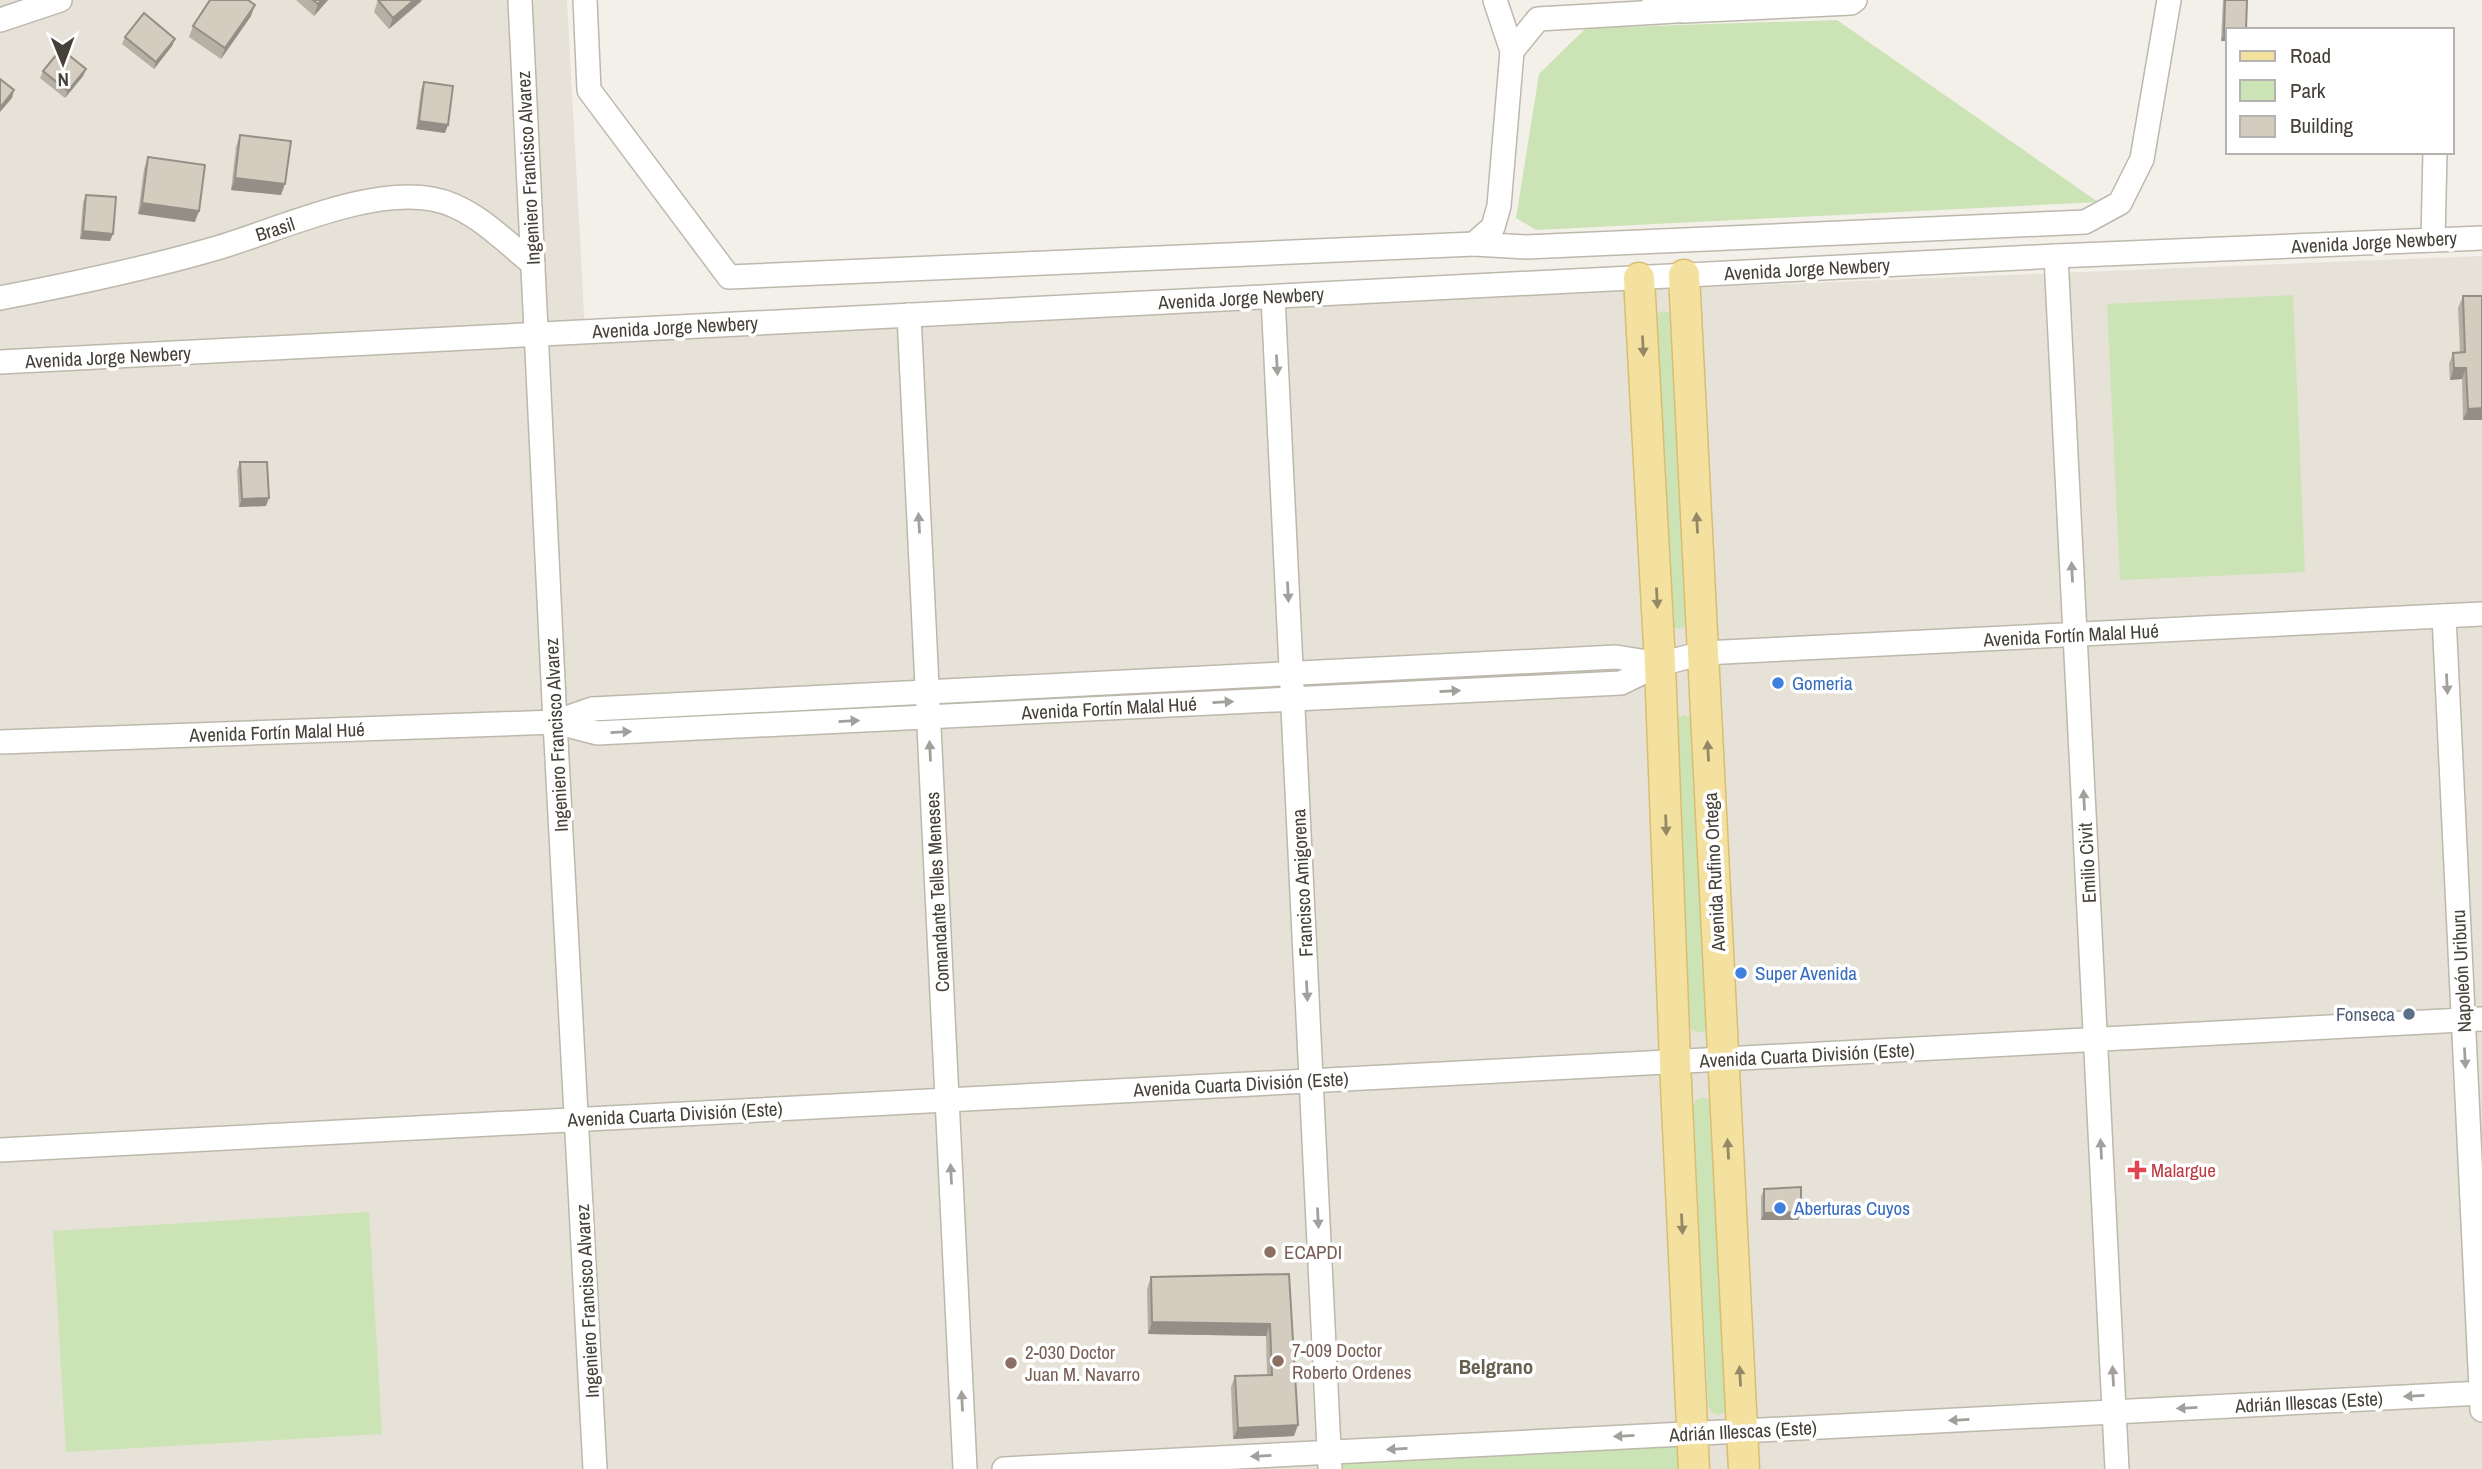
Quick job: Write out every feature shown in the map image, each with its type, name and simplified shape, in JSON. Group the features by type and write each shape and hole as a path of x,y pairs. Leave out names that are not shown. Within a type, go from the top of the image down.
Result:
{"main road":[{"name":"Avenida Rufino Ortega","path":"1684,275 1744,1469"},
{"path":"1639,278 1660,664 1694,1469"}],"street":[{"path":"0,20 60,0"},
{"name":"Ingeniero Francisco Alvarez","path":"520,0 595,1469"},
{"path":"585,0 589,90 729,277 1474,244 1526,247 2085,222 2120,203 2142,159 2169,0"},
{"path":"1474,244 1493,227 1499,206 1512,51 1495,0"},
{"path":"1654,0 1683,10"},
{"path":"1512,51 1542,10 1683,10 1851,3 1855,0"},
{"path":"2433,240 2435,154"},
{"name":"Brasil","path":"0,298 116,275 218,248 365,202 408,195 435,199 458,207 533,264"},
{"name":"Avenida Jorge Newbery","path":"0,362 2056,256 2482,238"},
{"name":"Emilio Civit","path":"2056,256 2117,1469"},
{"name":"Francisco Amigorena","path":"1273,297 1330,1461"},
{"name":"Comandante Telles Meneses","path":"909,315 965,1469"},
{"name":"Avenida Fortín Malal Hué","path":"0,742 555,722 597,733 1621,683 1660,664 1703,653 2482,614"},
{"name":"Napoleón Uriburu","path":"2444,616 2473,1019 2482,1410"},
{"name":"Avenida Fortín Malal Hué","path":"555,722 592,709 1616,657 1660,664"},
{"name":"Avenida Cuarta División (Este)","path":"0,1150 2473,1019"},
{"name":"Adrián Illescas (Este)","path":"1004,1469 1330,1461 1692,1433 2482,1393"}],"shaded area":[{"path":"0,0 567,0 585,332 2482,256 2482,1469 0,1469"}],"green space":[{"path":"1837,20 2098,202 1536,230 1516,218 1539,74 1586,28"},
{"path":"2293,295 2305,572 2120,580 2107,304"},
{"path":"1664,311 1671,314 1674,321 1689,619 1686,626 1679,629 1672,626 1653,321 1656,314"},
{"path":"1684,715 1691,718 1694,725 1709,1023 1706,1030 1699,1033 1692,1030 1689,1023 1674,725 1677,718"},
{"path":"1703,1097 1710,1100 1713,1107 1728,1405 1725,1412 1718,1415 1711,1412 1708,1405 1693,1107 1696,1100"},
{"path":"369,1212 382,1434 66,1452 53,1231"},
{"path":"1692,1433 1694,1469 1330,1469 1329,1452"}],"building":[{"path":"210,0 248,0 255,5 225,48 193,26"},
{"path":"378,0 414,0 393,18"},
{"path":"2225,0 2247,0 2246,28 2226,28 2224,33"},
{"path":"144,13 175,39 156,62 125,37"},
{"path":"61,49 86,69 68,91 43,71"},
{"path":"0,79 14,90 0,108"},
{"path":"424,82 453,86 448,125 419,121"},
{"path":"240,135 291,141 285,184 235,178"},
{"path":"148,157 205,165 199,211 142,203"},
{"path":"86,195 116,197 113,234 83,231"},
{"path":"2463,296 2482,296 2482,408 2468,409 2466,368 2454,368 2453,353 2465,352"},
{"path":"240,462 267,462 269,498 242,499"},
{"name":"Aberturas Cuyos","path":"1801,1187 1801,1212 1764,1213 1764,1189"},
{"name":"7-009 Doctor Roberto Ordenes","path":"1289,1274 1298,1425 1238,1428 1235,1376 1272,1375 1270,1324 1152,1322 1151,1277"}],"place":[{"name":"Gomeria","path":"1778,683"},
{"name":"Super Avenida","path":"1741,973"},
{"name":"Fonseca","path":"2409,1014"},
{"name":"Malargue","path":"2137,1170"},
{"name":"Aberturas Cuyos","path":"1780,1208"},
{"name":"ECAPDI","path":"1270,1252"},
{"name":"7-009 Doctor Roberto Ordenes","path":"1278,1361"},
{"name":"2-030 Doctor Juan M. Navarro","path":"1011,1363"}],"district":[{"name":"Belgrano","path":"1496,1366"}]}
